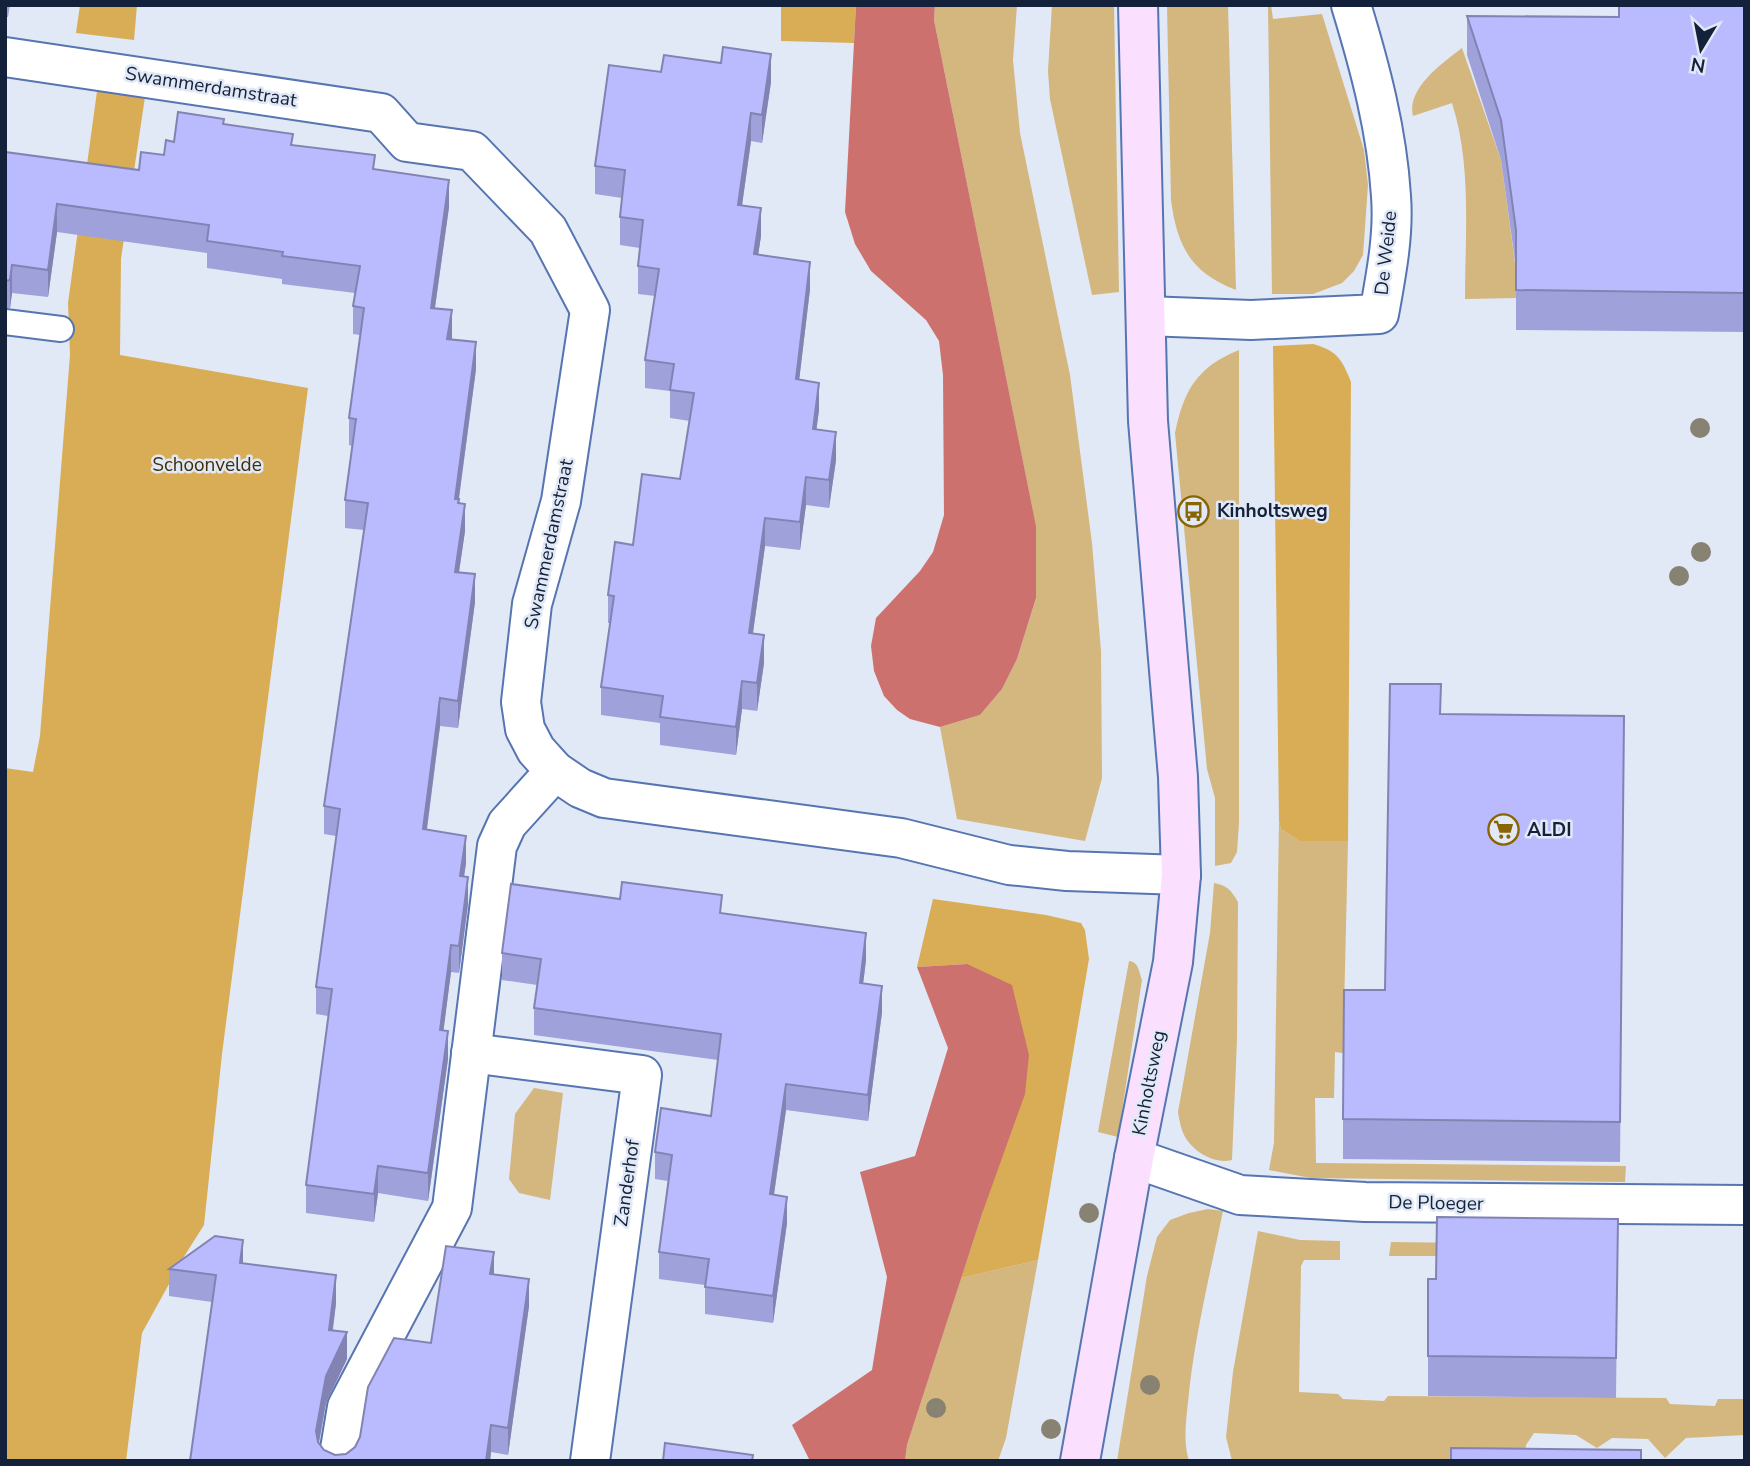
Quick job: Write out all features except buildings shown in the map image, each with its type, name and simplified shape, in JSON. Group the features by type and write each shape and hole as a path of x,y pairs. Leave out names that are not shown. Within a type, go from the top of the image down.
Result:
{"street":[{"name":"De Weide","path":"1146,316 1251,320 1380,314 1388,257 1391,197 1379,113 1351,5"},
{"name":"Kinholtsweg","path":"1080,1461 1134,1158 1173,962 1181,875 1178,777 1148,421 1140,14"},
{"name":"Swammerdamstraat","path":"5,57 381,113 408,142 472,151 548,230 590,310 561,501 532,604 521,702 525,729 536,750 555,771 580,788 604,798 901,838 1009,864 1067,871 1181,875"},
{"path":"338,1461 347,1406 452,1208 497,846 507,824 555,771"},
{"name":"Zanderhof","path":"471,1053 642,1076 590,1461"},
{"name":"De Ploeger","path":"1134,1158 1241,1195 1365,1202 1745,1205"}],"lane":[{"path":"5,321 61,329"}],"shaded area":[{"path":"856,5 935,5 934,20 1036,526 1036,598 1017,659 1002,689 980,715 940,727 910,719 884,696 874,671 871,646 876,618 920,571 933,552 944,515 943,375 939,341 926,320 871,271 855,244 845,212"},
{"path":"935,5 1017,5 1013,60 1020,133 1070,375 1092,543 1101,651 1102,778 1085,841 957,819 940,727 980,715 1002,689 1017,659 1036,598 1036,527 934,20"},
{"path":"1052,5 1114,5 1119,292 1092,295 1050,99 1048,71"},
{"path":"1167,5 1228,5 1236,290 1197,266 1182,244 1177,231 1171,200"},
{"path":"1268,5 1271,5 1273,19 1322,14 1364,150 1368,185 1363,255 1354,271 1342,283 1313,294 1272,294"},
{"path":"1462,48 1501,160 1516,270 1516,298 1465,299 1465,176 1452,103 1413,116 1412,106 1421,86 1437,68"},
{"path":"1239,350 1239,823 1237,852 1231,863 1215,866 1215,798 1207,769 1175,433 1183,404 1195,382 1213,364"},
{"path":"1279,821 1281,829 1299,841 1348,841 1343,1053 1335,1052 1334,1098 1315,1098 1316,1163 1626,1166 1625,1182 1311,1178 1269,1170 1274,1143"},
{"path":"1214,883 1229,889 1238,902 1237,1039 1232,1160 1225,1161 1209,1158 1195,1149 1185,1137 1178,1112 1210,933"},
{"path":"1129,961 1137,965 1142,980 1118,1137 1098,1132"},
{"path":"967,964 1012,985 1029,1055 1025,1094 983,1211 907,1445 905,1461 810,1461 792,1425 872,1370 887,1277 860,1172 915,1156 948,1048 917,967"},
{"path":"534,1088 563,1093 550,1200 519,1193 509,1179 515,1114"},
{"path":"1208,1209 1223,1211 1194,1354 1186,1432 1189,1461 1117,1461 1147,1276 1157,1237 1170,1220"},
{"path":"1258,1231 1300,1240 1340,1241 1340,1260 1304,1260 1301,1266 1299,1392 1338,1394 1343,1399 1384,1401 1388,1396 1666,1398 1670,1404 1715,1406 1718,1399 1745,1399 1745,1435 1686,1438 1665,1458 1648,1439 1612,1438 1597,1448 1576,1435 1534,1433 1526,1445 1525,1461 1232,1461 1226,1437 1233,1372"},
{"path":"1391,1242 1617,1245 1617,1256 1389,1256"},
{"path":"1038,1260 1006,1438 998,1461 905,1461 907,1445 961,1278"}],"green space":[{"path":"80,5 137,5 134,40 76,33"},
{"path":"856,5 854,43 781,41 781,6"},
{"name":"Schoonvelde","path":"98,84 146,90 121,259 120,355 308,388 222,1054 204,1225 142,1333 126,1461 5,1461 5,768 33,772 40,736 70,355 68,303"},
{"path":"1313,344 1338,357 1351,382 1348,841 1299,841 1281,829 1279,821 1273,346"},
{"path":"933,899 1046,915 1081,923 1085,930 1089,959 1038,1260 961,1278 983,1211 967,964 917,967"}],"place":[{"name":"Kinholtsweg","path":"1194,511"},
{"name":"ALDI","path":"1504,830"}]}
